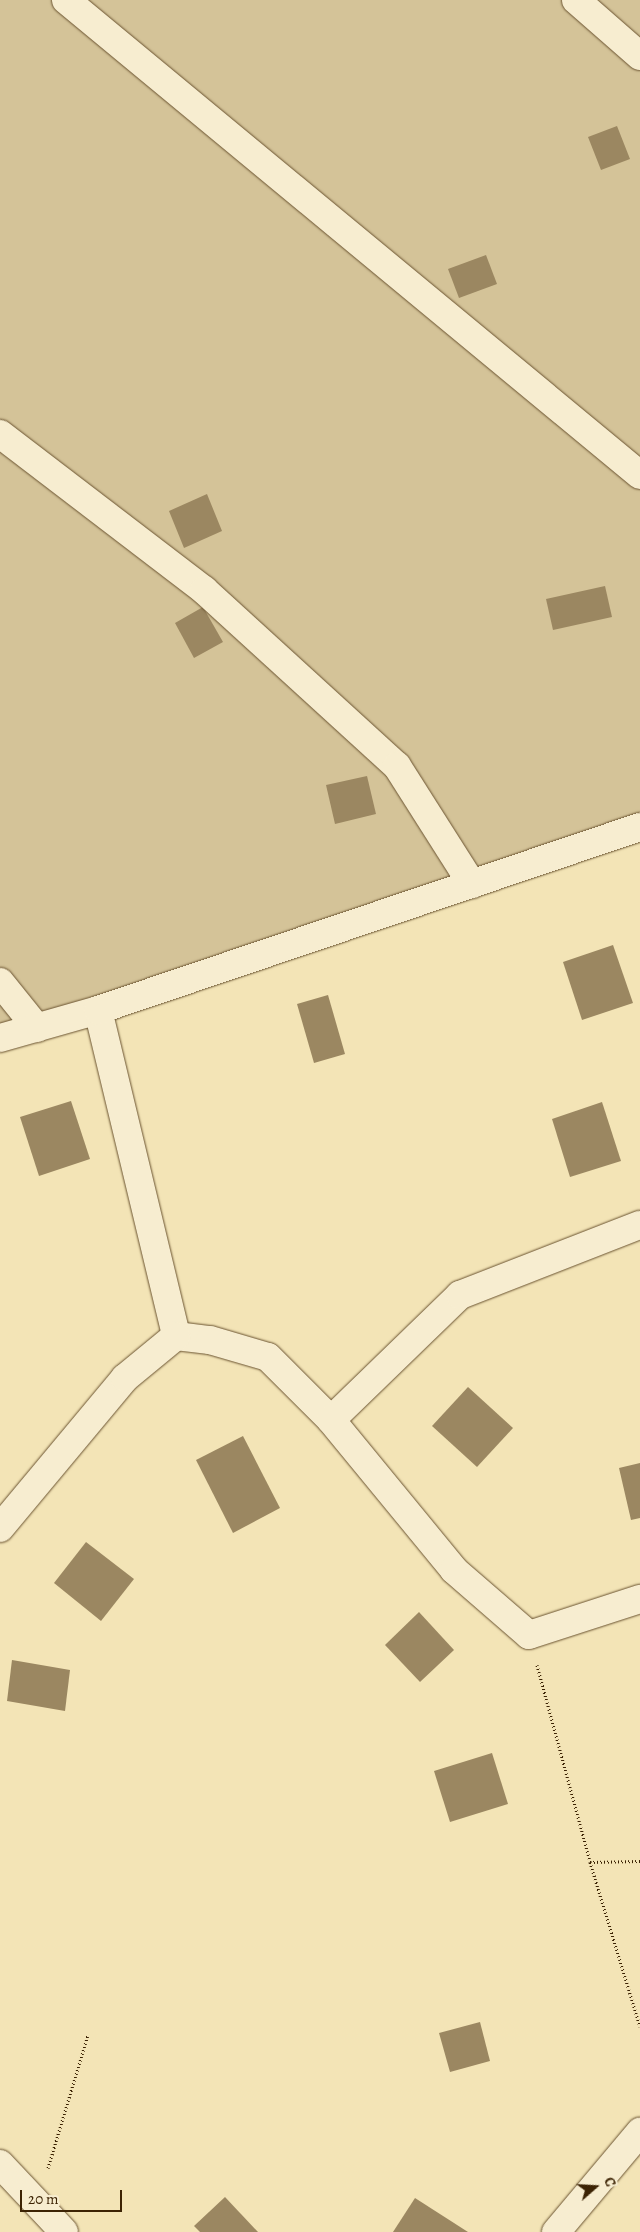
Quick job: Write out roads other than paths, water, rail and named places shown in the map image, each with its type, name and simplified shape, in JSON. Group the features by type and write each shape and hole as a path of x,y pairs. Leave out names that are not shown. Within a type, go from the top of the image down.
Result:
{"street":[{"path":"66,0 640,475"},
{"path":"576,0 640,56"},
{"path":"0,434 204,590 397,766 472,884"},
{"path":"0,1038 98,1010 640,826"},
{"path":"0,982 37,1028"},
{"path":"98,1010 176,1336"},
{"path":"331,1420 460,1295 640,1225"},
{"path":"0,1528 124,1378 176,1336 210,1340 268,1357 331,1420 454,1570 529,1635 640,1600"},
{"path":"556,2232 640,2132"},
{"path":"0,2164 64,2232"}]}
